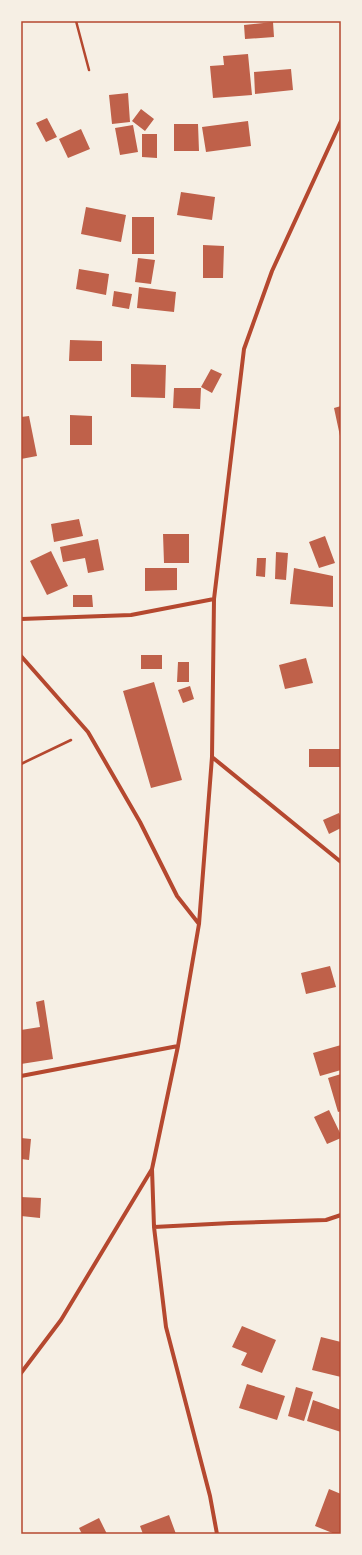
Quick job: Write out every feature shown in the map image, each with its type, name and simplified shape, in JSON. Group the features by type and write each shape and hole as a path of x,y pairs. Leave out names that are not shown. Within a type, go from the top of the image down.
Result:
{"street":[{"path":"217,1534 210,1496 166,1327 154,1227 152,1169 178,1046 198,924 212,757 214,599 244,349 272,271 341,121"},
{"path":"21,619 131,615 214,599"},
{"path":"21,656 88,732 140,822 177,896 198,924"},
{"path":"212,757 341,862"},
{"path":"21,1076 178,1046"},
{"path":"21,1373 61,1320 152,1169"},
{"path":"154,1227 326,1220 341,1215"}],"path":[{"path":"76,21 89,70"},
{"path":"21,764 88,732"}],"building":[{"path":"273,22 274,37 245,39 244,25"},
{"path":"248,54 252,95 213,98 210,66 224,65 223,56"},
{"path":"291,69 293,90 255,94 254,72"},
{"path":"128,93 130,122 112,124 109,95"},
{"path":"141,109 154,119 145,131 132,121"},
{"path":"47,118 57,137 46,142 36,123"},
{"path":"248,121 251,146 206,152 202,127"},
{"path":"174,124 198,124 199,151 174,151"},
{"path":"133,125 138,152 120,155 115,128"},
{"path":"81,129 90,149 68,158 59,139"},
{"path":"142,134 157,134 157,158 142,157"},
{"path":"181,192 215,197 212,220 177,215"},
{"path":"86,207 126,215 121,242 81,234"},
{"path":"132,217 154,217 154,254 132,254"},
{"path":"203,245 224,246 223,278 203,278"},
{"path":"138,258 155,260 151,284 135,282"},
{"path":"79,269 109,274 106,295 76,289"},
{"path":"139,287 176,292 174,312 137,308"},
{"path":"114,291 132,294 129,309 112,306"},
{"path":"70,340 102,341 102,361 69,361"},
{"path":"131,364 166,365 165,398 131,397"},
{"path":"211,369 222,374 212,393 201,387"},
{"path":"174,388 201,388 200,409 173,408"},
{"path":"341,406 341,436 340,436 334,408"},
{"path":"70,415 92,416 92,445 70,445"},
{"path":"29,416 37,456 21,459 21,417"},
{"path":"79,519 83,536 54,542 51,524"},
{"path":"163,534 189,534 189,563 164,563"},
{"path":"325,536 335,563 319,568 309,542"},
{"path":"98,539 104,570 88,573 85,558 63,562 60,547"},
{"path":"51,551 68,586 47,595 30,561"},
{"path":"276,552 288,553 286,580 275,579"},
{"path":"257,558 266,558 265,577 256,576"},
{"path":"145,568 177,568 177,590 145,591"},
{"path":"294,568 333,576 333,607 290,604"},
{"path":"73,595 92,595 93,607 73,607"},
{"path":"141,655 162,655 162,669 141,669"},
{"path":"306,658 313,683 285,689 279,665"},
{"path":"178,662 189,662 189,682 177,682"},
{"path":"154,682 182,780 151,788 123,691"},
{"path":"190,686 194,699 183,703 178,690"},
{"path":"309,749 341,749 341,767 309,767"},
{"path":"339,813 341,818 341,828 329,834 323,820"},
{"path":"330,966 336,987 306,994 301,973"},
{"path":"44,1000 53,1059 21,1064 21,1030 40,1027 36,1002"},
{"path":"341,1045 341,1070 320,1076 313,1053"},
{"path":"341,1074 341,1111 338,1112 328,1078"},
{"path":"329,1110 341,1138 327,1144 314,1117"},
{"path":"21,1138 31,1139 29,1160 21,1159"},
{"path":"21,1197 41,1198 40,1218 21,1216"},
{"path":"242,1326 276,1340 262,1373 241,1365 247,1353 232,1347"},
{"path":"321,1337 341,1342 341,1377 312,1370"},
{"path":"247,1384 285,1396 277,1420 239,1408"},
{"path":"296,1387 313,1392 304,1421 288,1416"},
{"path":"313,1400 341,1410 341,1432 307,1421"},
{"path":"329,1489 341,1494 341,1534 335,1534 315,1526"},
{"path":"169,1515 176,1534 143,1534 140,1526"},
{"path":"99,1518 107,1534 82,1534 79,1528"}]}
